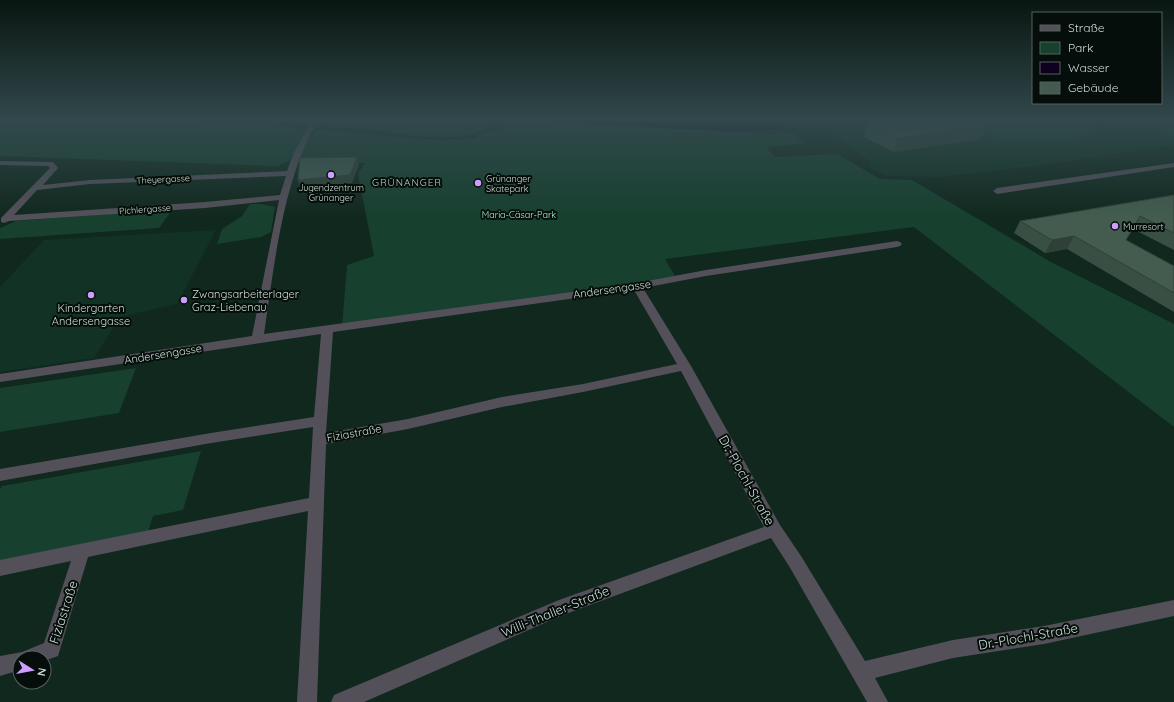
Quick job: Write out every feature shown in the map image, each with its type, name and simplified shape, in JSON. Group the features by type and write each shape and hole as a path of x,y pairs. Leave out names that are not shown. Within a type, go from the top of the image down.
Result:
{"street":[{"path":"257,339 266,280 283,197 290,173 299,152"},
{"name":"Pichlergasse","path":"0,163 50,164 54,168 3,221"},
{"path":"997,191 1174,164"},
{"name":"Theyergasse","path":"35,188 90,182 290,173"},
{"name":"Pichlergasse","path":"3,221 205,205 283,197"},
{"name":"Andersengasse","path":"0,378 257,339 636,286 706,273 897,244"},
{"name":"Dr.-Plochl-Straße","path":"636,286 685,366 774,530 878,702"},
{"path":"319,440 327,330"},
{"name":"Fiziastraße","path":"317,503 319,440 408,424 502,402 583,388 685,366"},
{"name":"Fiziastraße","path":"0,475 211,438 320,421"},
{"path":"0,568 317,503 307,702"},
{"name":"Willi-Thaller-Straße","path":"341,702 559,608 774,530"},
{"name":"Fiziastraße","path":"49,650 51,649 82,551"},
{"name":"Dr.-Plochl-Straße","path":"860,672 953,649 1044,635 1174,608"},
{"path":"0,666 12,663"}],"shaded area":[{"path":"857,152 1130,152 1049,164 939,177 886,176 871,169 869,161"},
{"name":"Kindergarten Andersengasse","path":"216,230 177,304 120,317 94,358 0,372 0,287 44,240"}],"green space":[{"path":"0,152 294,152 289,161 278,166 0,156"},
{"name":"Maria-Cäsar-Park","path":"302,152 770,152 775,157 837,154 880,179 912,180 1051,262 1174,324 1174,427 914,227 665,259 676,278 342,327 347,265 374,256 358,174 365,163 299,159"},
{"path":"250,204 261,204 275,207 271,232 261,237 217,244 222,229 242,216"},
{"path":"173,209 159,228 0,239 0,228 16,221"},
{"path":"136,368 119,413 0,432 0,388"},
{"path":"201,451 183,510 153,516 147,535 0,565 0,489 2,486"}],"building":[{"path":"357,157 350,175 298,180 300,158"},
{"path":"1174,195 1174,233 1140,216 1126,240 1174,266 1174,293 1074,236 1052,240 1020,221"}],"place":[{"name":"Jugendzentrum Grünanger","path":"331,175"},
{"name":"Grünanger Skatepark","path":"478,183"},
{"name":"Murresort","path":"1115,226"},
{"name":"Kindergarten Andersengasse","path":"91,295"},
{"name":"Zwangsarbeiterlager Graz-Liebenau","path":"184,300"}],"district":[{"name":"GRÜNANGER","path":"407,182"}]}
